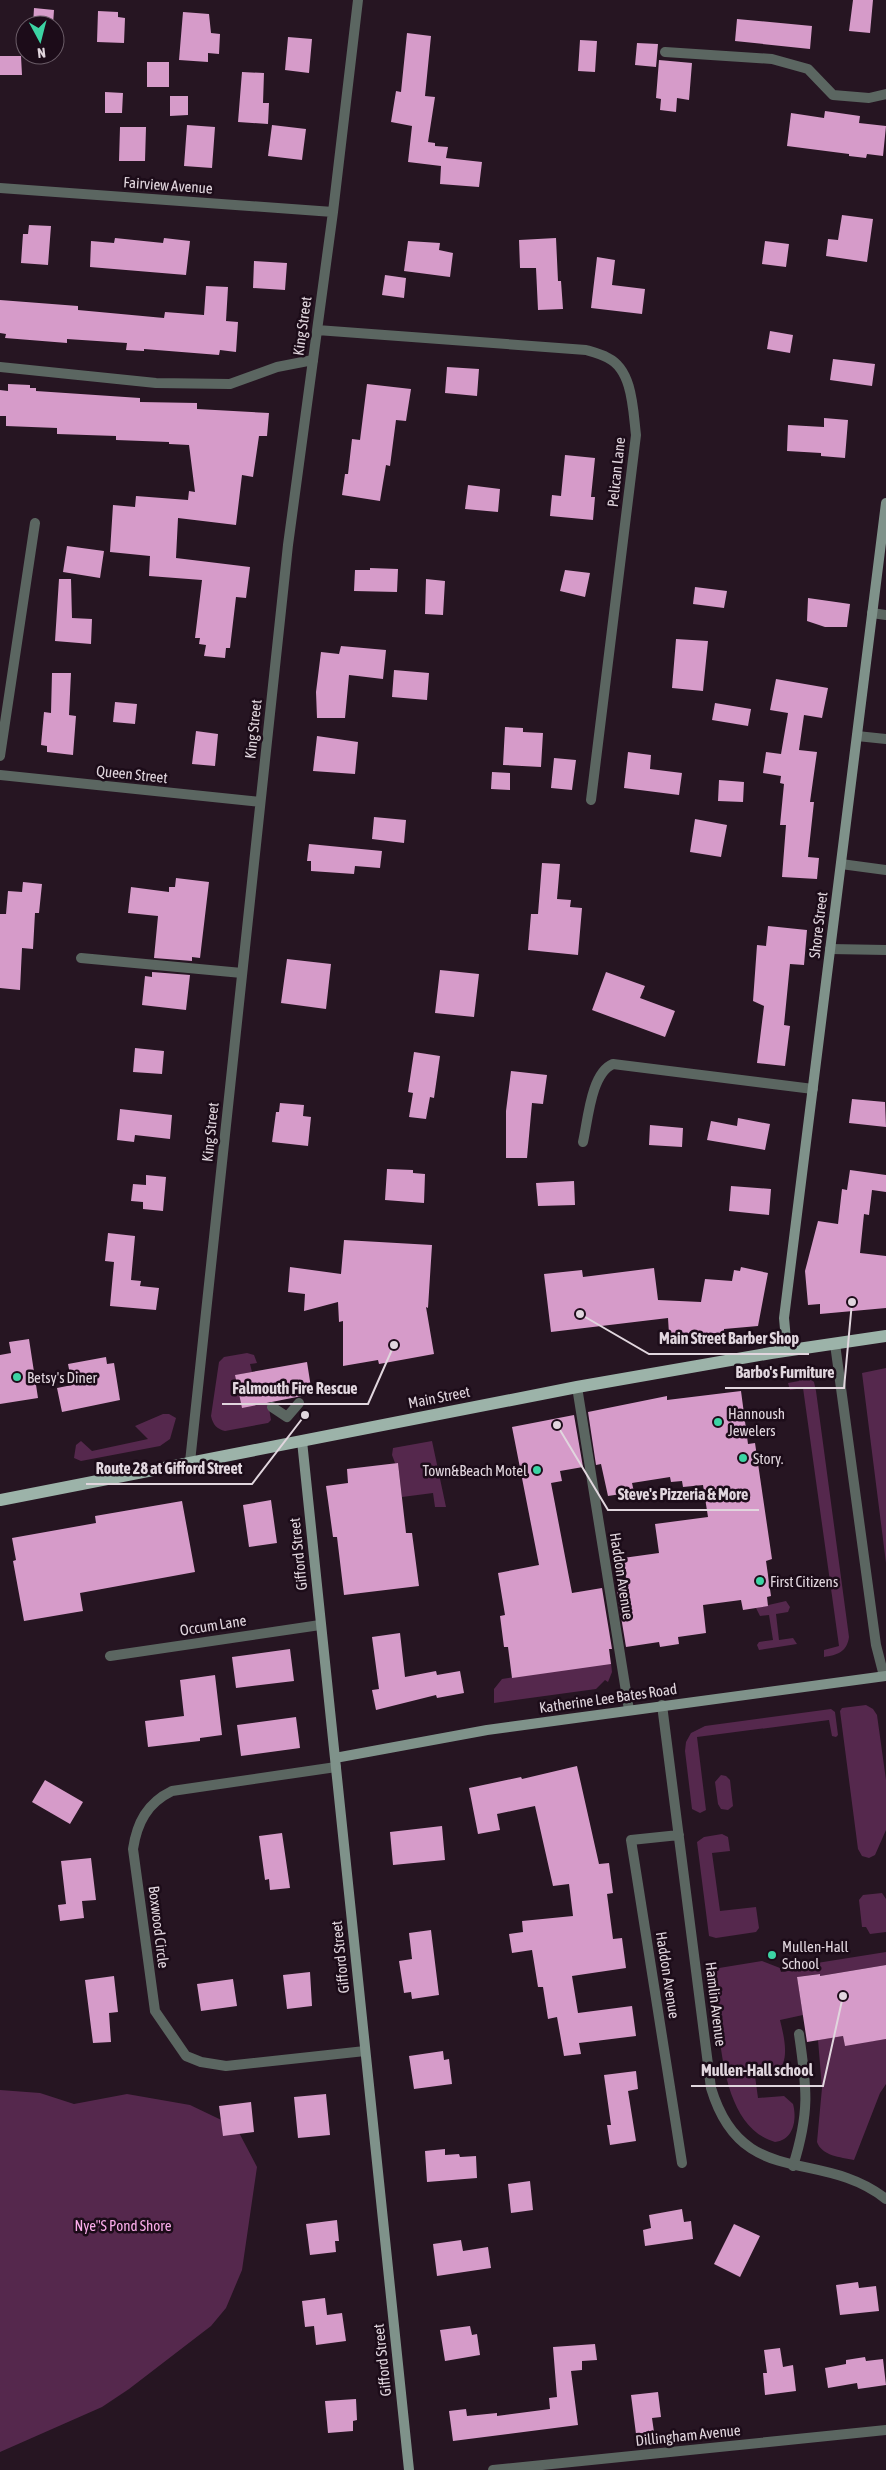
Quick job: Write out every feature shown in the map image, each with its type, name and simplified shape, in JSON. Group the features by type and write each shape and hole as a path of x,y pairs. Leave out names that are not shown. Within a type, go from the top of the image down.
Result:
{"main road":[{"name":"Shore Street","path":"787,1351 784,1318 886,503"},
{"name":"Main Street","path":"0,1500 577,1388 787,1351 886,1336"},
{"name":"Gifford Street","path":"302,1441 409,2470"},
{"name":"Katherine Lee Bates Road","path":"335,1762 486,1730 885,1676"}],"street":[{"name":"King Street","path":"190,1462 288,545 333,212 358,0"},
{"path":"664,52 772,59 808,69 833,95 868,98 886,94"},
{"name":"Fairview Avenue","path":"0,188 333,212"},
{"name":"Pelican Lane","path":"316,330 586,350 610,358 623,371 630,393 636,435 591,800"},
{"path":"0,367 156,383 230,384 277,367 313,360"},
{"path":"0,756 35,524"},
{"path":"872,613 886,615"},
{"path":"857,736 886,739"},
{"name":"Queen Street","path":"0,775 260,802"},
{"path":"841,864 886,870"},
{"path":"830,949 886,950"},
{"path":"81,958 242,973"},
{"path":"583,1142 595,1087 606,1067 614,1064 813,1089"},
{"path":"835,1344 876,1645 885,1676"},
{"name":"Haddon Avenue","path":"577,1388 628,1710"},
{"path":"272,1407 287,1417 299,1403"},
{"name":"Occum Lane","path":"110,1656 320,1625"},
{"name":"Hamlin Avenue","path":"662,1705 711,2088 724,2123 738,2139 754,2151 793,2166 849,2178 863,2183 886,2198"},
{"name":"Boxwood Circle","path":"335,1762 172,1791 164,1795 145,1812 136,1831 133,1850 155,2011 186,2056 201,2062 226,2066 365,2051"},
{"name":"Haddon Avenue","path":"679,1834 631,1840 682,2164"},
{"path":"793,2166 803,2136 807,2104 799,2034"},
{"name":"Dillingham Avenue","path":"493,2470 886,2430"}],"green space":[{"path":"247,1353 254,1355 257,1363 250,1364 252,1372 236,1375 242,1407 268,1403 271,1420 268,1423 225,1431 214,1424 211,1416 219,1362 224,1357"},
{"path":"886,1368 886,1563 862,1373"},
{"path":"809,1378 814,1382 816,1391 849,1637 846,1646 841,1652 824,1657 824,1650 839,1646 803,1388 790,1390 788,1383"},
{"path":"163,1414 169,1414 176,1418 170,1439 160,1446 81,1461 74,1458 76,1445 81,1441 92,1451 148,1439 135,1426"},
{"path":"432,1441 446,1507 435,1507 433,1493 402,1497 398,1463 395,1463 392,1455 393,1448"},
{"path":"786,1601 790,1607 788,1612 776,1614 779,1640 793,1638 797,1644 759,1650 757,1645 759,1642 773,1640 769,1615 760,1616 756,1608"},
{"path":"611,1663 612,1672 608,1682 605,1680 596,1689 494,1703 494,1689 502,1679"},
{"path":"866,1705 873,1709 877,1715 886,1780 886,1830 875,1855 869,1858 862,1856 858,1849 840,1711 842,1708"},
{"path":"831,1709 835,1712 838,1735 836,1737 832,1736 829,1720 697,1737 706,1810 700,1813 692,1809 685,1751 686,1742 691,1733 705,1726"},
{"path":"721,1775 726,1776 730,1780 733,1806 728,1810 721,1809 718,1804 715,1782"},
{"path":"722,1834 728,1837 730,1851 712,1853 720,1911 756,1907 759,1928 756,1932 716,1938 709,1936 697,1842 704,1837"},
{"path":"882,1893 886,1899 886,1932 870,1934 866,1927 862,1927 859,1900 863,1895"},
{"path":"886,1952 886,1965 820,1976 819,1974 797,1977 803,2015 780,2020 785,2048 783,2062 775,2072 755,2076 758,2098 784,2096 793,2104 795,2116 793,2128 786,2137 775,2142 756,2132 742,2116 732,2095 725,2071 714,1976 719,1968 762,1961 780,1968 781,1972 795,1970 798,1966"},
{"path":"843,2036 845,2045 886,2039 886,2084 880,2093 854,2160 827,2153 819,2147 817,2142 822,2088 818,2040"},
{"name":"Nye\"S Pond Shore","path":"0,2090 40,2093 74,2104 127,2094 190,2105 236,2127 257,2167 242,2270 226,2308 211,2326 129,2389 102,2407 0,2452"}],"building":[{"path":"853,0 873,0 870,33 849,31"},
{"path":"34,8 54,10 54,15 34,15"},
{"path":"98,11 118,12 118,17 125,18 124,43 97,42"},
{"path":"183,12 209,14 211,33 220,34 219,54 208,53 208,62 179,60"},
{"path":"737,19 812,26 810,49 735,41"},
{"path":"407,33 431,36 425,96 435,97 428,142 435,143 435,146 448,147 446,158 482,162 479,187 440,184 441,166 408,162 412,126 391,122 396,91 401,92"},
{"path":"288,37 312,39 309,73 285,70"},
{"path":"580,40 597,41 595,72 578,71"},
{"path":"637,43 658,44 656,67 635,65"},
{"path":"0,56 15,56 15,65 21,65 22,75 0,75"},
{"path":"659,60 692,63 689,100 677,98 676,112 660,110 661,99 656,98"},
{"path":"147,62 169,62 169,87 147,87"},
{"path":"242,72 264,73 263,103 269,103 268,124 238,122"},
{"path":"105,92 123,93 122,113 105,113"},
{"path":"170,96 188,96 188,115 170,116"},
{"path":"825,111 860,116 859,123 886,126 883,156 867,154 866,158 787,146 791,113 824,118"},
{"path":"187,125 215,127 212,168 184,166"},
{"path":"272,125 306,129 302,160 268,156"},
{"path":"120,127 146,127 145,161 119,161"},
{"path":"842,215 873,219 867,262 826,256 828,239 838,240"},
{"path":"29,225 51,226 48,265 21,263 23,234 28,234"},
{"path":"115,238 163,243 164,238 190,241 186,275 90,267 91,241 114,243"},
{"path":"556,238 558,281 561,281 563,309 538,310 536,268 520,268 519,240"},
{"path":"408,241 440,243 439,250 453,253 450,277 404,271"},
{"path":"765,241 789,244 786,267 762,264"},
{"path":"597,257 615,260 612,285 645,289 642,314 591,308"},
{"path":"254,261 287,263 285,290 253,288"},
{"path":"385,275 406,278 404,298 382,295"},
{"path":"206,286 228,287 226,321 238,322 236,352 220,350 219,355 144,349 144,351 126,350 127,343 67,339 67,343 5,338 6,334 0,333 0,300 78,306 78,310 164,318 165,312 204,315"},
{"path":"770,331 793,335 790,353 767,349"},
{"path":"833,359 875,364 872,386 830,380"},
{"path":"447,367 479,369 477,396 445,393"},
{"path":"8,384 30,385 30,388 36,388 36,391 140,398 140,402 197,403 197,409 269,413 267,436 259,436 253,477 242,475 236,525 178,518 176,558 250,567 246,598 236,597 230,648 226,648 225,658 204,656 206,645 199,644 200,638 195,638 202,580 149,576 150,556 110,552 113,505 135,507 136,496 188,500 189,491 195,492 189,445 169,444 169,442 116,440 116,436 57,434 57,428 6,426 6,416 0,416 0,390 8,391"},
{"path":"367,384 411,389 406,421 396,420 390,466 386,465 380,501 342,495 345,474 348,474 352,439 360,440"},
{"path":"824,418 848,420 845,458 821,456 821,453 787,451 788,425 824,427"},
{"path":"565,455 595,458 591,497 595,497 593,520 550,516 552,495 561,496"},
{"path":"468,485 500,489 498,512 465,509"},
{"path":"67,546 104,551 100,578 63,572"},
{"path":"370,568 398,569 397,592 354,591 355,570 370,570"},
{"path":"565,570 590,573 585,597 560,591"},
{"path":"59,579 71,579 72,618 92,619 91,644 55,641"},
{"path":"426,579 445,581 443,615 425,614"},
{"path":"695,587 727,591 724,608 693,604"},
{"path":"808,598 850,604 847,627 825,627 807,621"},
{"path":"676,639 708,641 703,691 672,688"},
{"path":"341,646 386,650 383,679 349,675 345,718 317,718 316,692 321,652 339,654"},
{"path":"394,670 429,673 427,700 392,697"},
{"path":"52,673 71,673 69,715 76,716 73,755 47,752 47,746 41,745 44,712 51,713"},
{"path":"776,679 828,688 822,718 804,715 799,750 817,752 810,802 814,802 808,857 819,858 817,879 782,877 786,825 780,825 784,784 780,783 781,776 763,773 766,752 781,754 788,713 770,710"},
{"path":"115,702 137,704 135,724 113,722"},
{"path":"715,703 751,709 748,726 712,720"},
{"path":"505,727 523,728 523,732 543,733 541,767 503,765"},
{"path":"196,731 218,734 215,766 192,764"},
{"path":"317,736 358,742 355,774 313,771"},
{"path":"628,752 651,755 650,769 682,773 679,795 624,788"},
{"path":"554,758 576,760 572,790 551,788"},
{"path":"492,772 510,773 510,790 491,789"},
{"path":"719,780 744,782 743,802 718,801"},
{"path":"374,817 406,820 404,843 372,839"},
{"path":"695,819 727,825 721,857 690,852"},
{"path":"309,844 382,851 380,868 355,866 354,874 311,871 311,861 307,861"},
{"path":"542,863 560,864 557,899 571,900 570,907 582,908 578,955 528,950 531,914 538,914"},
{"path":"176,878 209,882 200,958 192,957 192,961 154,958 158,916 128,913 131,887 169,892 169,887 175,887"},
{"path":"23,882 42,884 39,913 35,913 33,949 22,948 20,990 0,988 0,914 6,914 8,891 22,892"},
{"path":"768,926 807,930 804,965 790,964 784,1025 790,1026 785,1066 757,1063 764,1006 753,1001 757,945 766,946"},
{"path":"287,959 331,964 326,1009 281,1003"},
{"path":"440,970 479,974 474,1017 435,1013"},
{"path":"152,972 190,975 186,1010 142,1005 145,976 152,977"},
{"path":"606,972 645,986 640,998 675,1011 665,1037 592,1010"},
{"path":"135,1048 164,1051 162,1074 133,1072"},
{"path":"414,1052 440,1056 434,1098 430,1097 426,1119 409,1117 413,1093 408,1092"},
{"path":"511,1071 547,1075 543,1104 532,1103 527,1158 506,1158 506,1111"},
{"path":"852,1099 885,1102 886,1127 849,1123"},
{"path":"280,1103 304,1105 303,1116 311,1117 308,1146 272,1142 276,1112 279,1112"},
{"path":"120,1109 172,1115 170,1139 135,1135 134,1142 117,1140"},
{"path":"738,1118 770,1124 765,1150 707,1140 711,1121 737,1126"},
{"path":"650,1125 683,1128 682,1147 649,1145"},
{"path":"387,1169 413,1170 413,1173 425,1174 424,1203 385,1200"},
{"path":"850,1170 886,1175 886,1192 872,1190 869,1215 864,1214 860,1253 886,1256 886,1308 820,1314 820,1304 808,1305 805,1271 818,1221 838,1224 842,1189 847,1190"},
{"path":"146,1175 166,1177 163,1211 143,1209 143,1202 131,1201 133,1184 146,1185"},
{"path":"574,1181 575,1205 538,1206 536,1183"},
{"path":"731,1186 771,1189 769,1215 729,1211"},
{"path":"108,1233 135,1236 131,1280 141,1281 140,1286 159,1288 156,1310 110,1306 114,1262 105,1261"},
{"path":"344,1240 432,1245 428,1308 426,1307 434,1354 379,1364 378,1360 343,1366 343,1321 339,1322 338,1302 304,1311 305,1294 288,1292 290,1267 341,1274"},
{"path":"741,1267 768,1273 758,1326 724,1329 724,1333 669,1334 668,1318 551,1332 544,1274 582,1270 583,1277 654,1268 658,1300 701,1302 705,1279 732,1281 734,1270 740,1271"},
{"name":"Betsy's Diner","path":"29,1339 38,1398 0,1404 0,1355 11,1353 9,1342"},
{"path":"106,1357 107,1364 114,1363 120,1400 62,1412 57,1388 72,1385 68,1364"},
{"path":"307,1362 312,1394 242,1408 235,1375"},
{"path":"741,1391 748,1444 755,1443 772,1559 766,1561 771,1596 767,1597 768,1606 743,1610 741,1600 703,1605 706,1633 678,1637 679,1644 660,1647 659,1642 626,1647 616,1586 627,1585 623,1558 659,1553 655,1524 708,1517 703,1485 683,1487 682,1481 671,1482 670,1477 632,1483 634,1492 608,1496 601,1464 596,1465 588,1412 667,1396 667,1400"},
{"path":"574,1415 583,1467 560,1471 562,1481 551,1483 572,1593 602,1588 612,1649 609,1649 611,1664 512,1678 508,1647 504,1647 500,1616 505,1615 498,1573 539,1565 512,1427"},
{"path":"398,1463 406,1533 412,1533 419,1586 344,1595 337,1537 333,1537 326,1486 348,1483 347,1469"},
{"path":"271,1500 277,1543 249,1547 243,1505"},
{"path":"182,1501 195,1572 80,1593 83,1611 24,1621 13,1561 16,1560 12,1538 96,1523 95,1516"},
{"path":"400,1633 405,1677 436,1671 437,1675 460,1671 464,1693 437,1698 436,1695 376,1710 372,1690 379,1689 372,1637"},
{"path":"290,1649 294,1681 236,1688 232,1657"},
{"path":"215,1675 222,1735 200,1738 200,1741 148,1747 145,1721 184,1716 180,1680"},
{"path":"296,1717 300,1748 241,1756 237,1725"},
{"path":"577,1766 599,1864 609,1863 613,1893 607,1894 613,1939 622,1938 626,1968 572,1976 578,2013 632,2006 636,2036 579,2043 581,2054 564,2056 557,2017 548,2019 543,1987 538,1987 532,1950 512,1953 509,1934 523,1932 522,1921 573,1916 569,1884 553,1886 535,1806 497,1814 500,1830 478,1834 469,1788 521,1777 522,1779"},
{"path":"45,1780 83,1802 70,1824 32,1802"},
{"path":"442,1826 445,1860 393,1865 390,1832"},
{"path":"282,1833 290,1888 270,1890 269,1879 265,1880 259,1836"},
{"path":"91,1858 96,1900 82,1901 84,1918 60,1921 58,1905 66,1904 61,1861"},
{"path":"431,1930 439,1995 412,1999 411,1992 404,1993 399,1961 412,1959 409,1933"},
{"name":"Mullen-Hall School","path":"886,1965 886,2039 845,2046 843,2036 807,2042 797,1977 820,1974 820,1976"},
{"path":"310,1972 312,2006 287,2009 283,1975"},
{"path":"114,1976 118,2012 109,2013 111,2042 93,2043 85,1980"},
{"path":"233,1979 237,2006 201,2011 197,1984"},
{"path":"443,2051 444,2060 449,2059 452,2084 414,2089 409,2056"},
{"path":"636,2071 638,2089 628,2091 636,2141 610,2145 607,2125 611,2125 604,2075"},
{"path":"326,2094 330,2135 298,2138 294,2097"},
{"path":"251,2102 254,2132 223,2136 219,2106"},
{"path":"445,2149 445,2155 459,2154 460,2157 476,2156 477,2178 427,2182 425,2151"},
{"path":"530,2181 533,2210 511,2213 508,2184"},
{"path":"682,2209 684,2222 691,2221 693,2239 645,2246 643,2230 651,2228 649,2215"},
{"path":"337,2220 339,2241 335,2241 336,2252 310,2255 306,2224"},
{"path":"734,2224 760,2236 740,2277 714,2264"},
{"path":"461,2240 463,2251 488,2247 491,2268 437,2276 433,2244"},
{"path":"858,2282 859,2288 876,2286 879,2311 840,2315 836,2285"},
{"path":"325,2298 327,2315 342,2313 346,2341 316,2345 314,2326 305,2327 302,2301"},
{"path":"470,2326 472,2335 477,2334 480,2355 445,2361 440,2330"},
{"path":"595,2344 597,2360 582,2361 582,2370 571,2371 578,2425 453,2441 449,2411 466,2409 467,2416 497,2413 497,2416 550,2409 549,2398 557,2397 553,2347"},
{"path":"780,2348 783,2367 793,2365 796,2391 765,2395 763,2373 767,2373 764,2350"},
{"path":"865,2357 866,2361 883,2359 886,2385 858,2389 857,2383 828,2388 825,2368 846,2364 846,2360"},
{"path":"658,2392 661,2417 652,2418 654,2432 636,2434 631,2395"},
{"path":"356,2399 357,2420 353,2421 353,2431 328,2433 325,2401"}],"place":[{"name":"Barbo's Furniture","path":"852,1302"},
{"name":"Main Street Barber Shop","path":"580,1314"},
{"name":"Falmouth Fire Rescue","path":"394,1345"},
{"name":"Betsy's Diner","path":"17,1377"},
{"name":"Route 28 at Gifford Street","path":"305,1415"},
{"name":"Hannoush Jewelers","path":"718,1422"},
{"name":"Steve's Pizzeria & More","path":"557,1425"},
{"name":"Story.","path":"743,1458"},
{"name":"Town&Beach Motel","path":"537,1470"},
{"name":"First Citizens","path":"760,1581"},
{"name":"Mullen-Hall School","path":"772,1955"},
{"name":"Mullen-Hall school","path":"843,1996"}]}
